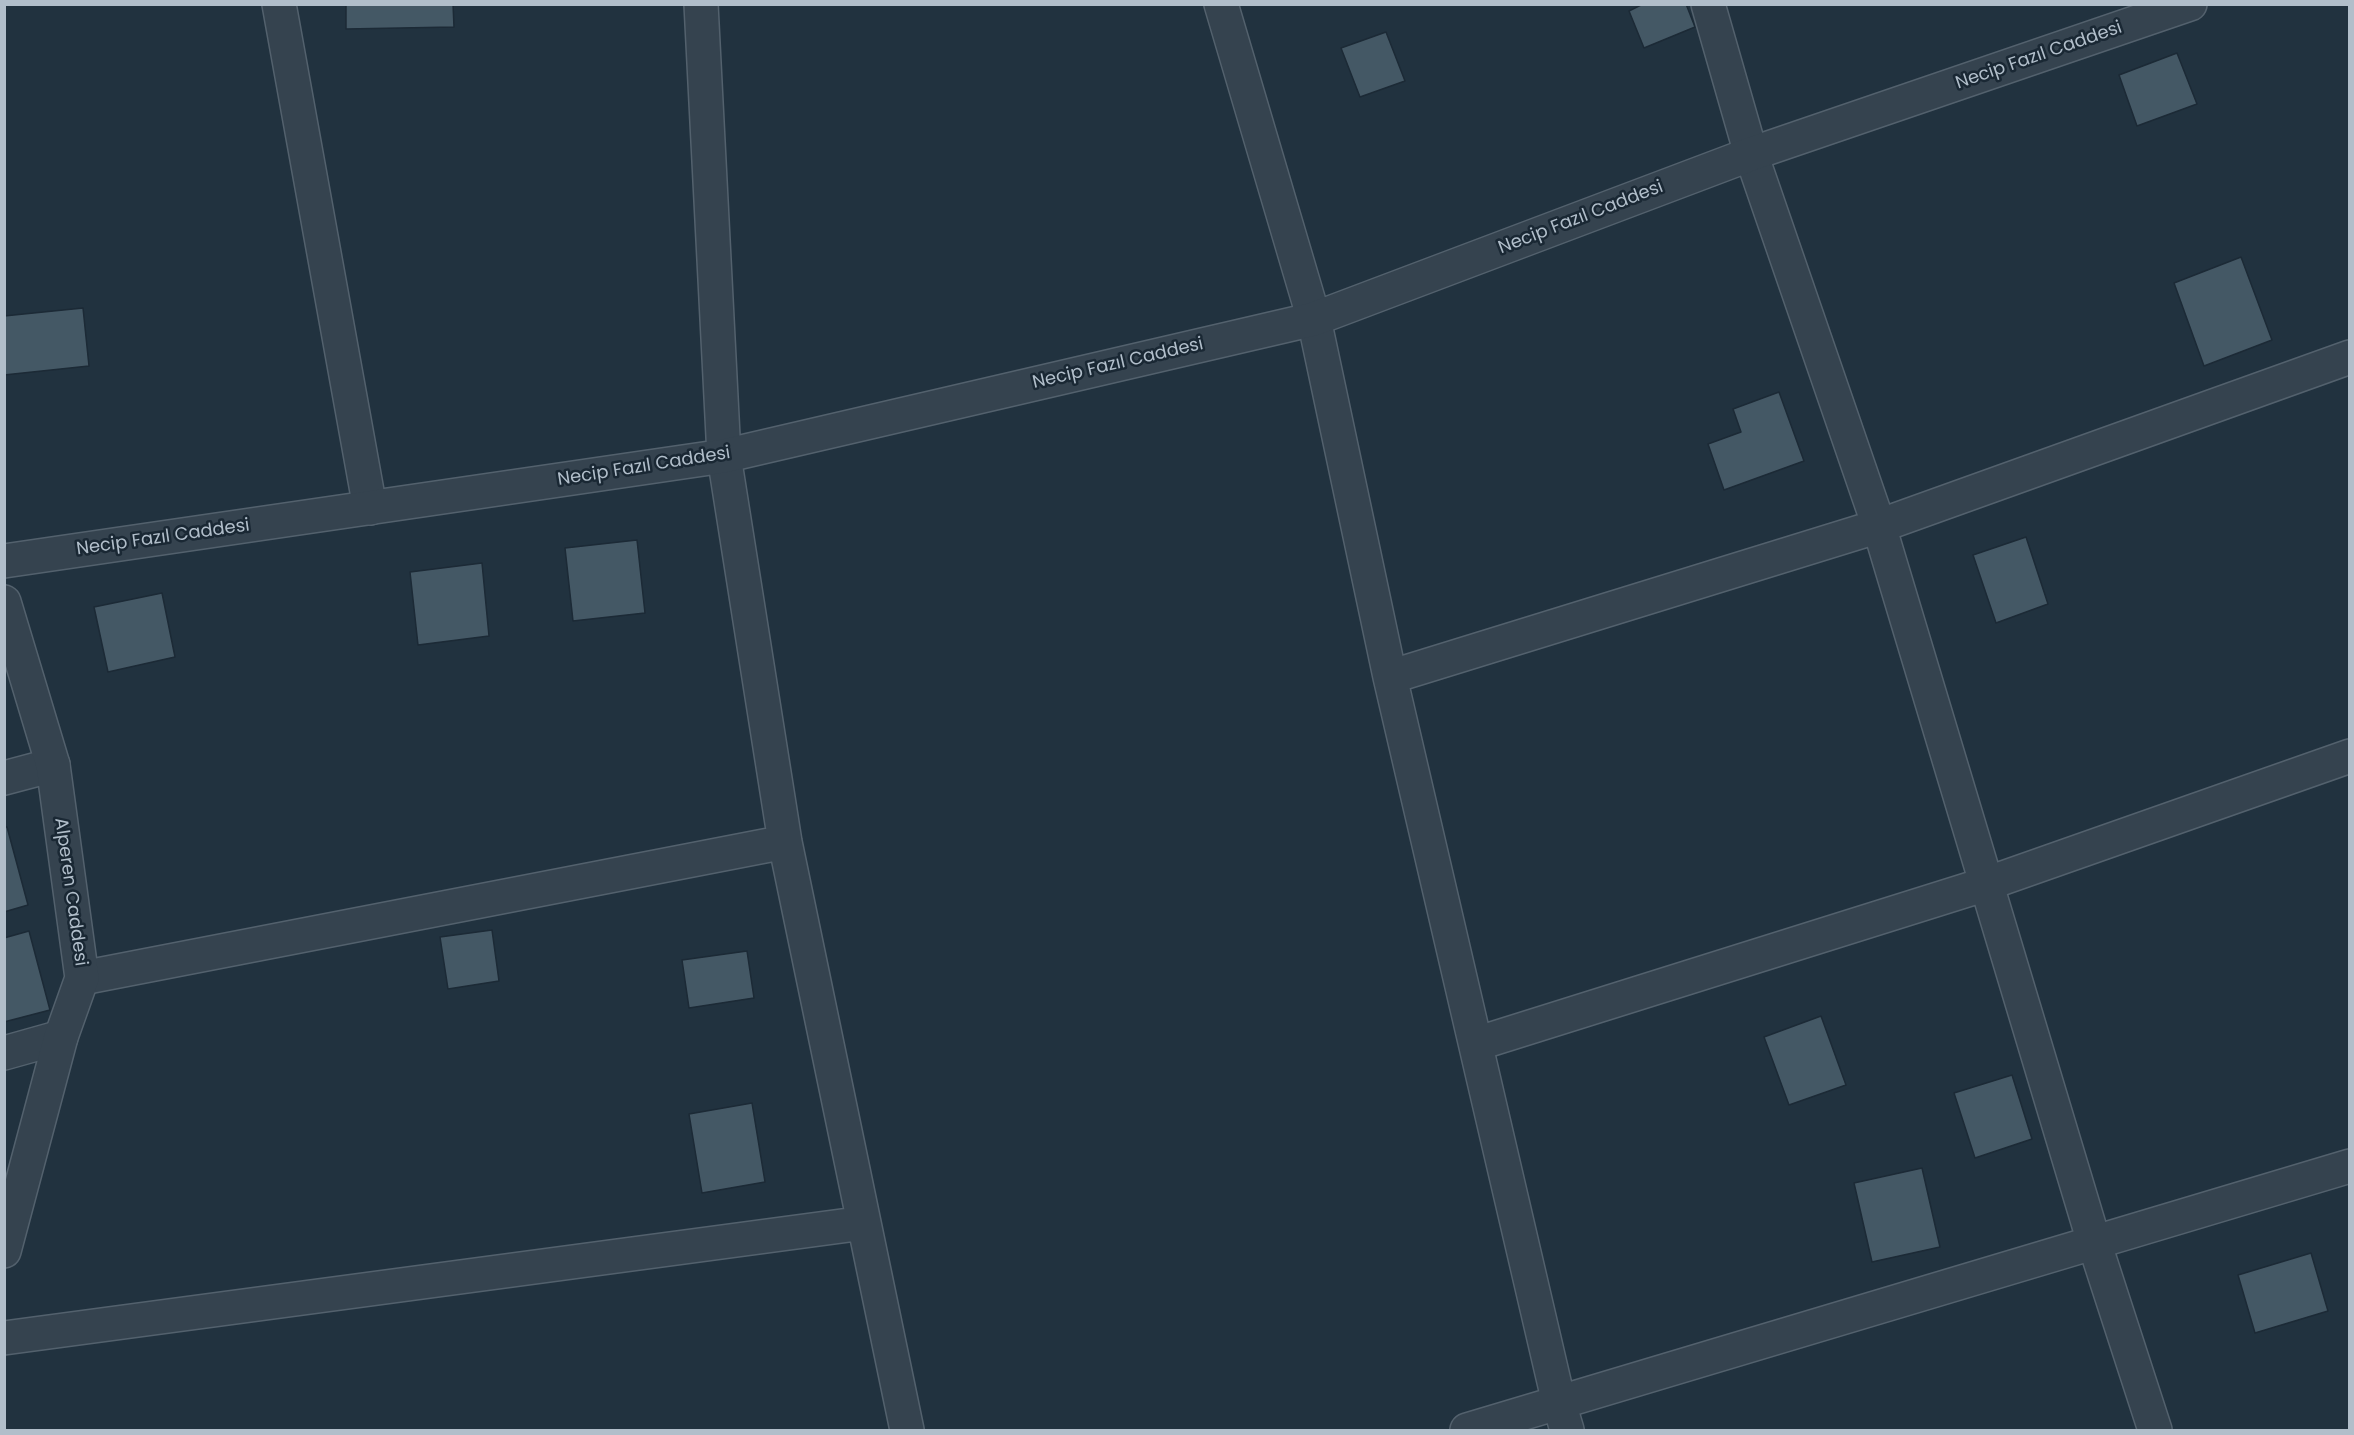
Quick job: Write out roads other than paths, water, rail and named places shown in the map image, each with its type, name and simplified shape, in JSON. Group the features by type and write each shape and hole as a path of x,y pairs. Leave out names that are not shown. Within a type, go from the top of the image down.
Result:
{"street":[{"path":"279,4 370,508"},
{"path":"701,4 724,456 785,842 907,1431"},
{"path":"1221,4 1314,319 1390,677 1563,1417"},
{"path":"1708,4 1751,154 1879,526 2094,1242 2155,1431"},
{"name":"Necip Fazıl Caddesi","path":"4,561 724,456 1314,319 1751,154 2190,4"},
{"path":"1390,677 1879,526 2349,357"},
{"name":"Alperen Caddesi","path":"4,602 53,765 82,978 61,1037 4,1251"},
{"path":"1476,1044 1986,884 2349,756"},
{"path":"4,777 53,765"},
{"path":"82,978 785,842"},
{"path":"4,1053 61,1037"},
{"path":"1467,1431 1563,1417 2094,1242 2349,1166"},
{"path":"4,1338 864,1223"}]}
